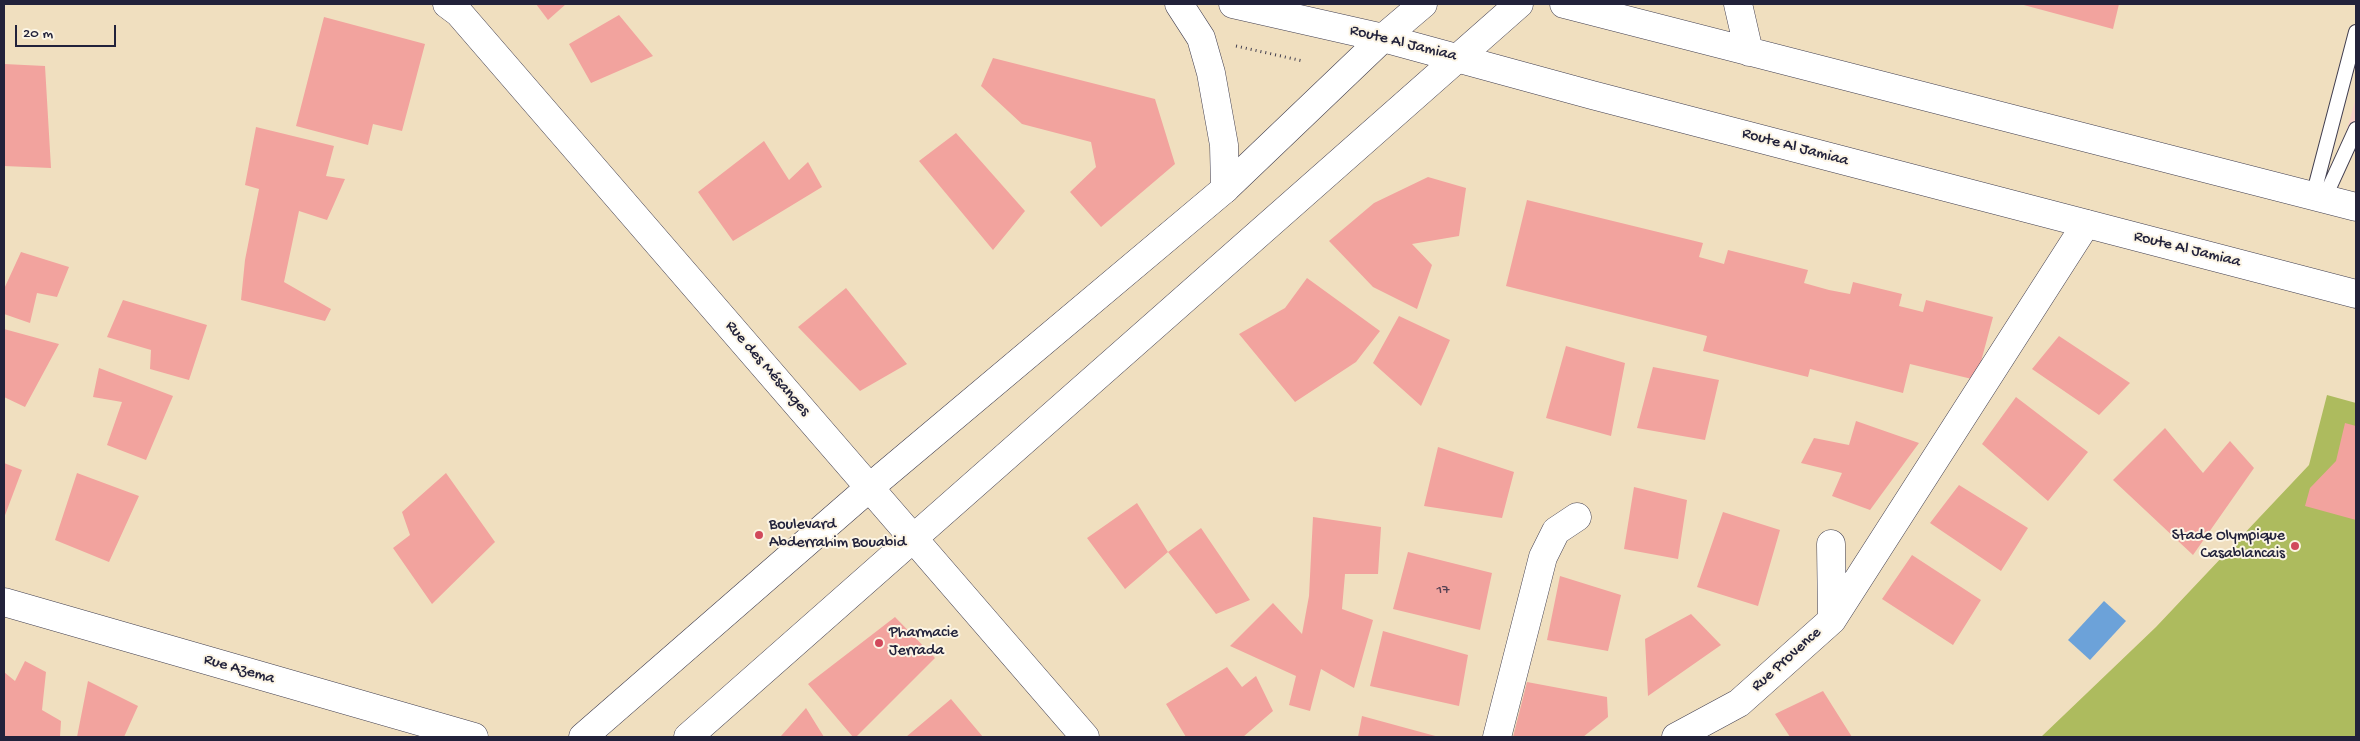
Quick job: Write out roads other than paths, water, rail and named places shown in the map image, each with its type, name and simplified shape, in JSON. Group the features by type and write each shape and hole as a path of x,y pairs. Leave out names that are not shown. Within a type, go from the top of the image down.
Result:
{"street":[{"name":"Rue des Mésanges","path":"447,4 459,13 1085,737"},
{"path":"1179,4 1201,38 1216,95 1224,144 1225,188"},
{"name":"Route Al Jamiaa","path":"1233,4 1383,38 2356,294"},
{"path":"583,737 870,488 1225,188 1383,38 1423,4"},
{"path":"688,737 1518,4"},
{"path":"1564,4 2356,207"},
{"path":"1738,4 1749,52"},
{"path":"1832,620 2086,224"},
{"path":"1497,737 1543,557 1556,531 1576,517"},
{"name":"Rue Provence","path":"1676,737 1739,703 1832,620 1831,544"},
{"name":"Rue Azema","path":"4,602 474,737"}],"lane":[{"path":"2318,197 2356,32"},
{"path":"2318,197 2356,129"}],"water":[{"path":"2104,601 2126,621 2090,660 2068,640"}],"place":[{"name":"Boulevard Abderrahim Bouabid","path":"759,535"},
{"name":"Stade Olympique Casablancais","path":"2295,546"},
{"name":"Pharmacie Jerrada","path":"879,643"}]}
